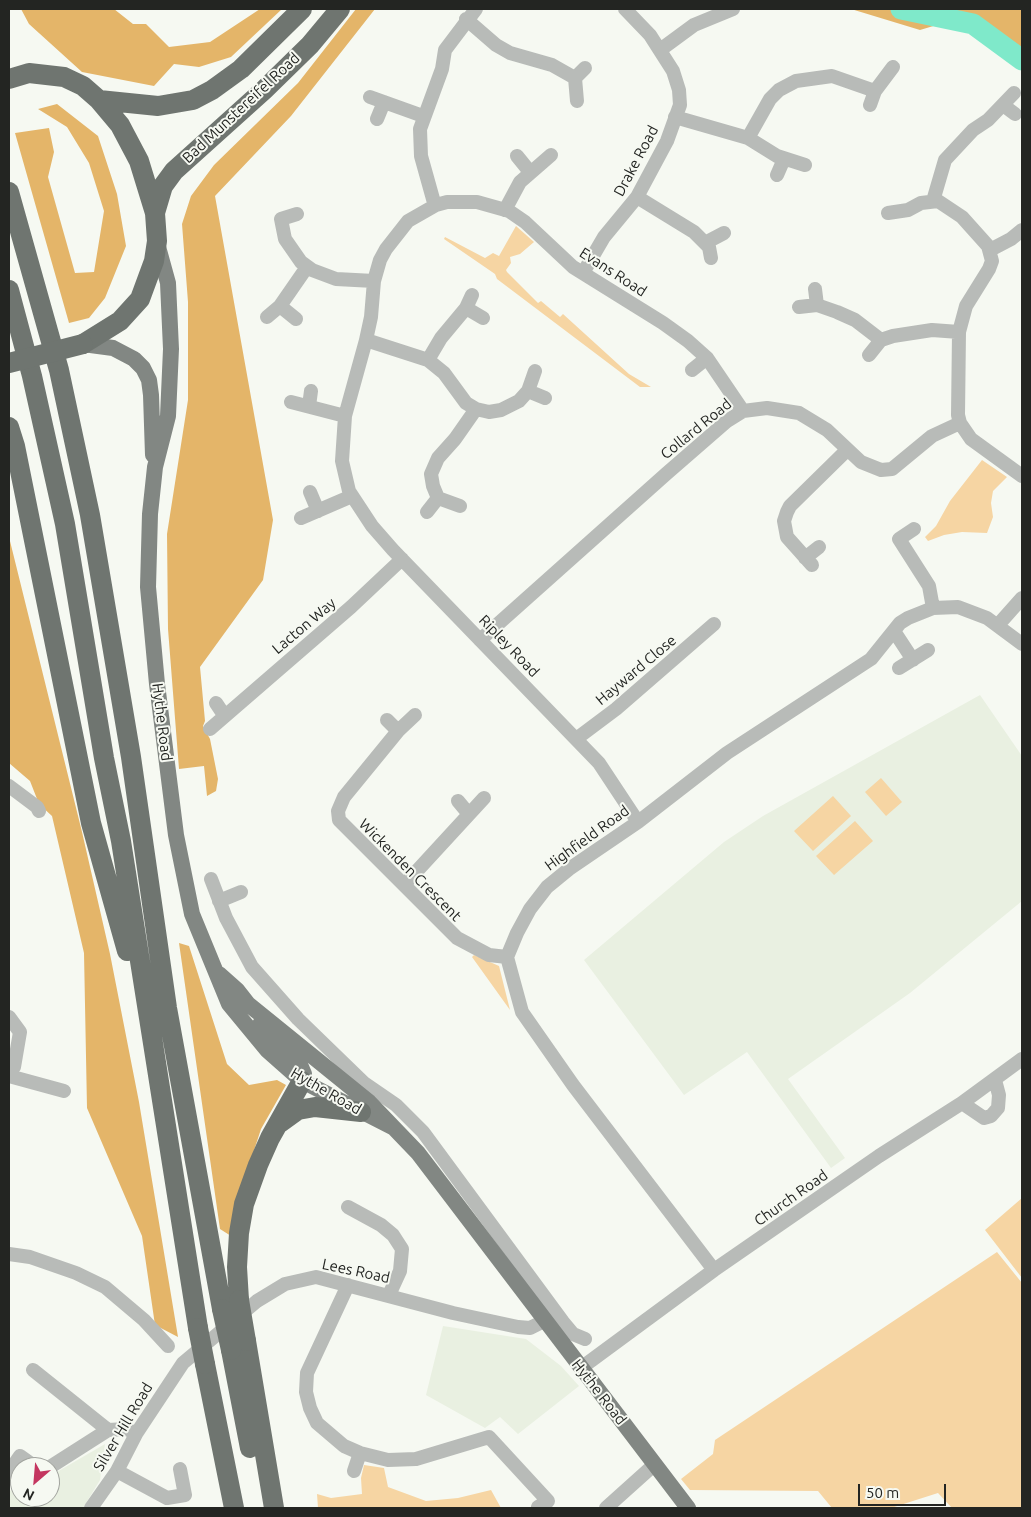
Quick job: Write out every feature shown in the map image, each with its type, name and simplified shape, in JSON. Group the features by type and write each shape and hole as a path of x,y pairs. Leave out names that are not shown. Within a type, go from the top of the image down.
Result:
{"highway":[{"name":"Bad Munstereifel Road","path":"99,100 158,106 193,100 212,90 241,69 302,9"},
{"name":"Bad Munstereifel Road","path":"155,214 163,186 174,171 264,90 310,45 340,9"},
{"path":"9,364 83,344 120,321 140,299 154,261 157,241 155,214 138,161 120,125 99,100 83,86 64,77 44,74 15,77"},
{"path":"9,192 58,370 90,515 131,758 167,1008 231,1305 262,1508"},
{"path":"9,290 32,376 65,524 104,758 121,841 198,1328 234,1508"},
{"path":"9,427 15,446 92,823 150,1034"},
{"path":"231,1305 244,1204 258,1164 302,1081"},
{"path":"278,1124 298,1110 315,1106 361,1112"},
{"path":"238,1346 274,1508"}],"main road":[{"name":"Hythe Road","path":"157,241 168,283 171,349 168,416 155,467 147,550 157,684 181,867 192,914 229,1004 243,1024 267,1050 302,1081 394,1128"},
{"name":"Hythe Road","path":"83,344 98,345 123,352 143,368 151,394 151,428 155,467"},
{"name":"Hythe Road","path":"216,970 237,990 248,1004 369,1102 418,1153 516,1271 544,1321 688,1508"},
{"path":"248,1004 264,1032 301,1067 304,1074 302,1081"}],"street":[{"path":"436,205 432,199 421,156 420,136 423,116 442,69 446,50 466,19 476,9"},
{"name":"Drake Road","path":"584,273 604,237 637,197 668,141 680,105 679,90 673,71 650,35 625,9"},
{"path":"660,50 694,25 728,10"},
{"path":"466,19 496,45 510,53 580,73 577,101"},
{"path":"870,105 875,91 893,67"},
{"path":"748,138 770,99 779,90 796,80 832,76 875,91"},
{"path":"932,201 944,160 973,130 988,120 1014,94"},
{"path":"370,97 423,116"},
{"path":"377,118 384,102"},
{"path":"1003,105 1015,114"},
{"path":"675,117 748,138 784,159 805,165"},
{"path":"505,210 520,182 551,155"},
{"path":"517,156 530,172"},
{"path":"776,175 784,159"},
{"path":"637,197 687,227 706,243 711,258"},
{"path":"888,213 896,213 932,201 951,207 983,238 990,250 992,261 990,269 966,306 959,332 957,406 960,423 978,446 1022,476"},
{"name":"Evans Road","path":"436,205 447,202 477,202 505,210 525,222 561,258 663,323 707,358 743,411"},
{"name":"Ripley Road","path":"436,205 408,220 386,249 374,281 371,317 345,416 342,461 352,496 372,526 402,559 599,763 638,822"},
{"path":"297,214 281,219 285,238 295,255 307,266 336,280 374,281"},
{"path":"990,250 1012,239 1022,230"},
{"path":"706,243 724,233"},
{"path":"267,316 280,306 307,266"},
{"path":"815,289 817,305"},
{"path":"428,360 469,302 483,318"},
{"path":"799,307 817,305 855,320 881,340"},
{"path":"280,306 296,319"},
{"path":"869,355 881,340 914,331 959,332"},
{"path":"366,340 428,360 444,373 466,403 488,412 501,410 519,401 528,391 535,371"},
{"path":"692,370 707,358"},
{"path":"309,406 312,391"},
{"path":"528,391 545,398"},
{"path":"291,402 345,416"},
{"path":"460,506 438,498 432,486 433,467 438,458 456,440 476,408"},
{"name":"Collard Road","path":"480,640 666,474 727,421 743,411 767,408 799,412 827,430 847,450 871,468 881,470 892,469 932,436 960,423"},
{"path":"819,547 809,562 787,537 784,522 790,506 847,450"},
{"path":"310,492 318,510"},
{"path":"301,518 352,496"},
{"path":"427,512 438,498"},
{"path":"914,529 900,539 929,586 934,608"},
{"name":"Lacton Way","path":"210,729 351,607 402,559"},
{"path":"998,625 1022,598"},
{"name":"Highfield Road","path":"507,957 530,909 547,887 569,869 638,822 727,753 871,659 894,631 908,618 934,608 958,607 972,610 998,625 1022,644"},
{"name":"Hayward Close","path":"576,739 616,709 714,624"},
{"path":"894,631 913,660"},
{"path":"899,668 928,650"},
{"path":"216,703 224,715"},
{"name":"Wickenden Crescent","path":"415,715 398,731 344,797 338,811 342,826 457,938 489,955 507,957"},
{"path":"386,720 398,731"},
{"path":"9,786 37,807 39,811"},
{"path":"404,886 468,813 484,798"},
{"path":"458,801 468,813"},
{"name":"Hythe Road","path":"211,879 219,901 252,967 298,1020 364,1083 408,1116 423,1132 516,1271 573,1334 585,1339"},
{"path":"219,901 241,892"},
{"path":"507,957 522,1012 533,1030 714,1270"},
{"path":"9,1017 19,1027 20,1032 14,1067 9,1072"},
{"name":"Church Road","path":"581,1368 714,1270 879,1156 962,1103 1022,1059"},
{"path":"9,1076 64,1091"},
{"path":"962,1103 984,1118 991,1116 998,1108 999,1095 995,1080"},
{"path":"394,1128 408,1116"},
{"path":"348,1207 381,1225 393,1234 402,1249 400,1271 389,1294"},
{"path":"9,1254 30,1258 76,1273 105,1287 144,1320 168,1346"},
{"name":"Lees Road","path":"184,1363 257,1302 285,1284 316,1277 389,1294 453,1313 518,1327 530,1328 544,1321"},
{"path":"348,1285 310,1362 306,1378 306,1392 310,1408 317,1422 344,1446 360,1453 388,1460 416,1459 489,1437 548,1502 538,1507"},
{"name":"Silver Hill Road","path":"91,1508 117,1471 136,1434 184,1363"},
{"path":"32,1370 108,1430"},
{"path":"60,1461 108,1430 127,1429 136,1434"},
{"path":"354,1471 360,1453"},
{"path":"606,1508 655,1464"},
{"path":"117,1471 167,1498 185,1495 180,1469"}],"shaded area":[{"path":"21,9 114,9 133,24 146,24 169,47 210,42 260,9 282,9 231,57 199,67 174,64 154,86 82,72 29,24"},
{"path":"356,9 375,9 291,116 215,196 273,520 263,580 200,667 205,721 203,726 210,739 218,779 216,791 207,796 204,766 179,769 168,629 167,534 188,400 188,302 182,224 191,196 214,165 298,83"},
{"path":"851,9 1022,9 1022,70 970,15 920,30"},
{"path":"57,104 98,136 117,194 126,246 105,298 89,318 69,323 15,133 49,128 54,152 48,177 75,273 94,272 104,211 89,163 67,127 38,109"},
{"path":"516,226 534,242 520,254 510,257 511,263 506,270 507,272 538,303 541,301 560,317 563,314 629,374 651,387 640,387 497,279 495,274 444,239 445,237 485,258 493,253 499,256"},
{"path":"982,460 1007,477 993,491 991,503 993,517 987,533 962,532 944,535 928,541 925,537 936,526 950,501"},
{"path":"9,537 82,832 110,954 139,1102 178,1337 155,1325 142,1236 87,1108 84,953 52,816 39,804 30,781 9,763"},
{"path":"980,695 1022,756 1022,901 910,993 788,1079 845,1158 831,1168 747,1052 684,1095 584,960 724,842 763,816"},
{"path":"881,778 902,802 886,816 865,792"},
{"path":"833,796 851,816 813,851 794,831"},
{"path":"855,821 873,841 834,875 816,856"},
{"path":"179,943 189,946 227,1064 249,1085 277,1080 286,1085 261,1129 242,1187 231,1236 220,1229"},
{"path":"474,955 499,966 510,1010 472,957"},
{"path":"1022,1198 1022,1278 985,1230"},
{"path":"997,1252 1022,1283 1022,1508 952,1508 938,1493 891,1508 832,1508 818,1491 690,1490 681,1479 713,1454 715,1440"},
{"path":"443,1326 526,1339 561,1366 579,1386 518,1434 500,1417 485,1428 426,1395"},
{"path":"105,1444 100,1480 83,1508 9,1508 10,1491 10,1507 60,1507 60,1470"},
{"path":"364,1465 384,1468 388,1487 426,1501 458,1498 491,1490 501,1508 318,1508 317,1494 331,1498 362,1494 361,1478"}],"waterway":[{"path":"901,9 973,24 1022,60"}]}
